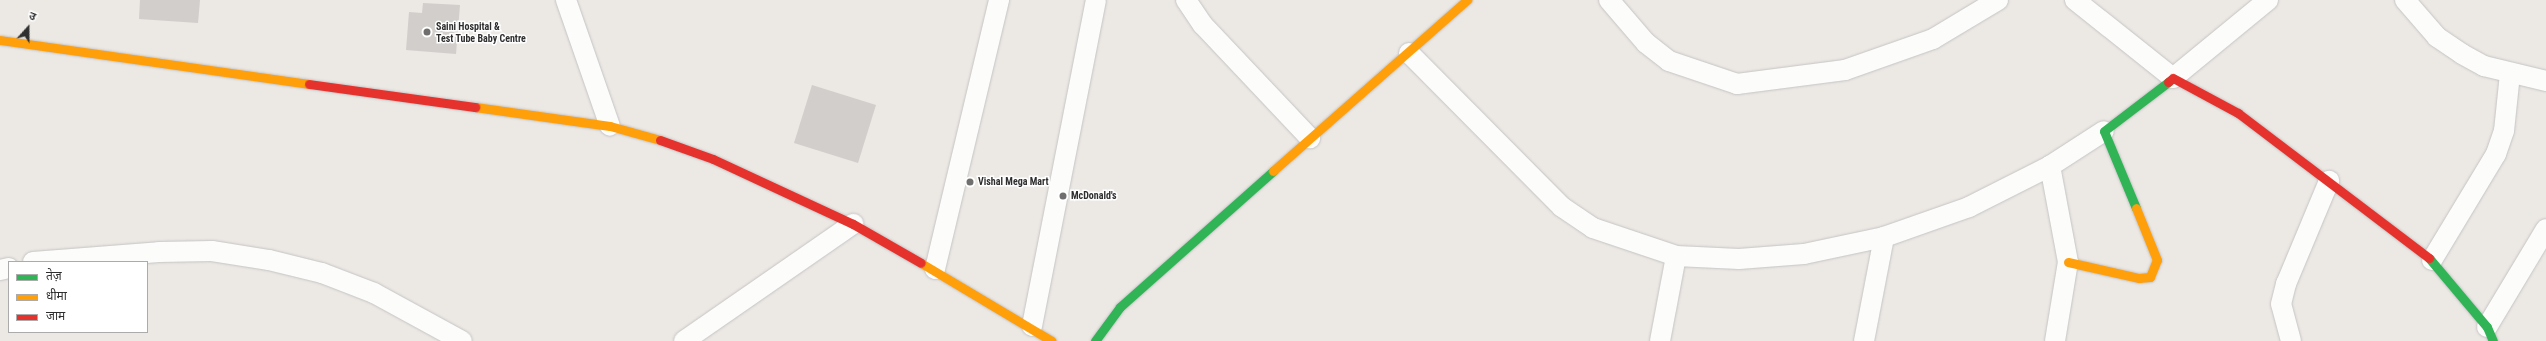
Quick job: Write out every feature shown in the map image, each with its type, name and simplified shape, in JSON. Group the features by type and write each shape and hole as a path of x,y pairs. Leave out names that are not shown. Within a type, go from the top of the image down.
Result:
{"street":[{"path":"566,0 610,126"},
{"path":"935,269 999,0"},
{"path":"1032,326 1096,0"},
{"path":"1186,0 1203,25 1310,138"},
{"path":"1095,341 1120,307 1310,138 1409,53 1467,0"},
{"path":"1609,0 1646,43 1669,61 1737,84 1845,70 1933,39 1998,0"},
{"path":"2075,0 2173,78 2238,113 2432,260 2490,334 2546,228"},
{"path":"1409,53 1562,207 1592,228 1676,256 1739,259 1804,254 1884,237 1969,207 2050,166 2104,131 2173,78 2268,0"},
{"path":"2405,0 2437,37 2484,66 2510,74 2546,81"},
{"path":"0,40 610,126 713,159 853,224 935,269 1032,326 1052,341"},
{"path":"2432,260 2496,154 2504,132 2510,74"},
{"path":"2068,262 2139,278 2150,276 2155,269 2157,260 2104,131"},
{"path":"2050,166 2068,262 2055,341"},
{"path":"2291,341 2281,304 2286,284 2329,181"},
{"path":"684,341 853,224"},
{"path":"1864,341 1884,237"},
{"path":"46,261 159,252 212,251 269,260 322,273 374,293 462,341"},
{"path":"1660,341 1676,256"}],"building":[{"path":"140,0 200,0 198,23 139,19"},
{"path":"423,3 460,5 456,54 406,50 409,12 422,13"},
{"path":"812,85 876,105 858,163 794,143"}],"traffic: fast":[{"path":"2136,208 2104,131 2168,82"},
{"path":"1095,341 1120,307 1273,171"},
{"path":"2429,258 2487,327 2493,341"}],"traffic: slow":[{"path":"1273,171 1467,0"},
{"path":"0,40 309,84"},
{"path":"475,107 610,126 660,140"},
{"path":"2068,262 2139,278 2150,277 2157,260 2136,208"},
{"path":"921,263 1052,341"}],"traffic: jam":[{"path":"2168,82 2173,78 2238,113 2429,258"},
{"path":"309,84 475,107"},
{"path":"660,140 713,159 853,224 921,263"}],"place":[{"name":"Saini Hospital & Test Tube Baby Centre","path":"427,32"},
{"name":"Vishal Mega Mart","path":"970,182"},
{"name":"McDonald's","path":"1063,196"}]}
